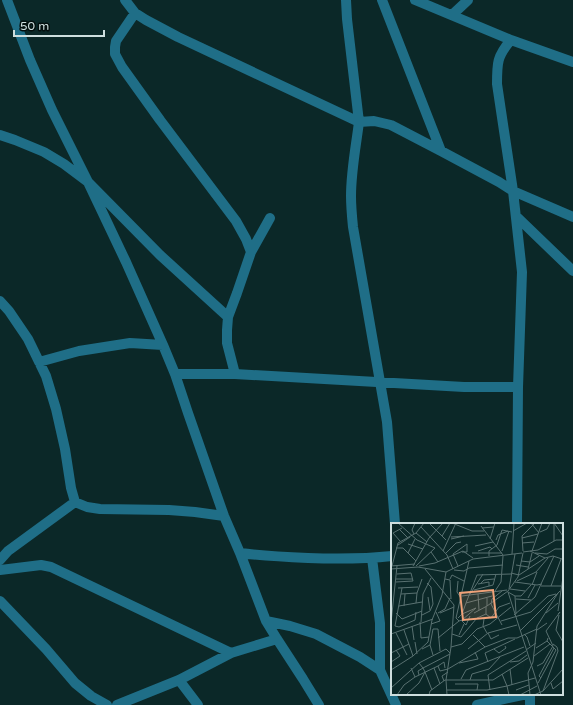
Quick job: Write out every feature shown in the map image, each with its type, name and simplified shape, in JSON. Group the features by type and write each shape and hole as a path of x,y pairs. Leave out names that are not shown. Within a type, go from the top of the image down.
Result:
{"street":[{"path":"7,0 33,67 52,110 88,182 163,345 175,374 224,516 266,621 319,705"},
{"path":"125,0 135,13 178,37 359,122 374,121 391,125 499,182 513,191 573,217"},
{"path":"346,0 359,122 352,177 351,195 353,227 387,422 395,523"},
{"path":"382,0 441,151"},
{"path":"415,0 511,40 573,62"},
{"path":"452,15 468,0"},
{"path":"135,13 116,41 116,54 122,67 236,220 251,252"},
{"path":"511,40 503,49 499,58 497,84 513,191 522,272 518,388 517,523"},
{"path":"0,135 44,152 64,164 88,182 160,255 228,317"},
{"path":"516,216 573,271"},
{"path":"235,374 227,343 228,317 251,252 270,218"},
{"path":"0,301 28,339 46,376 56,409 75,502"},
{"path":"39,362 78,351 130,343 163,345"},
{"path":"175,374 235,374 381,383 518,388"},
{"path":"75,502 87,507 100,509 169,510 224,516"},
{"path":"0,560 8,551 75,502"},
{"path":"240,553 266,557 330,559 391,556"},
{"path":"372,558 380,623 380,670 391,694"},
{"path":"0,570 41,565 51,567 231,653"},
{"path":"0,601 46,649 75,683 90,696 107,705"},
{"path":"266,621 290,626 316,634 360,657 380,670"},
{"path":"117,705 179,680 231,653 277,639"},
{"path":"179,680 198,705"},
{"path":"391,695 396,705"},
{"path":"477,705 523,695"},
{"path":"528,695 530,705"}]}
